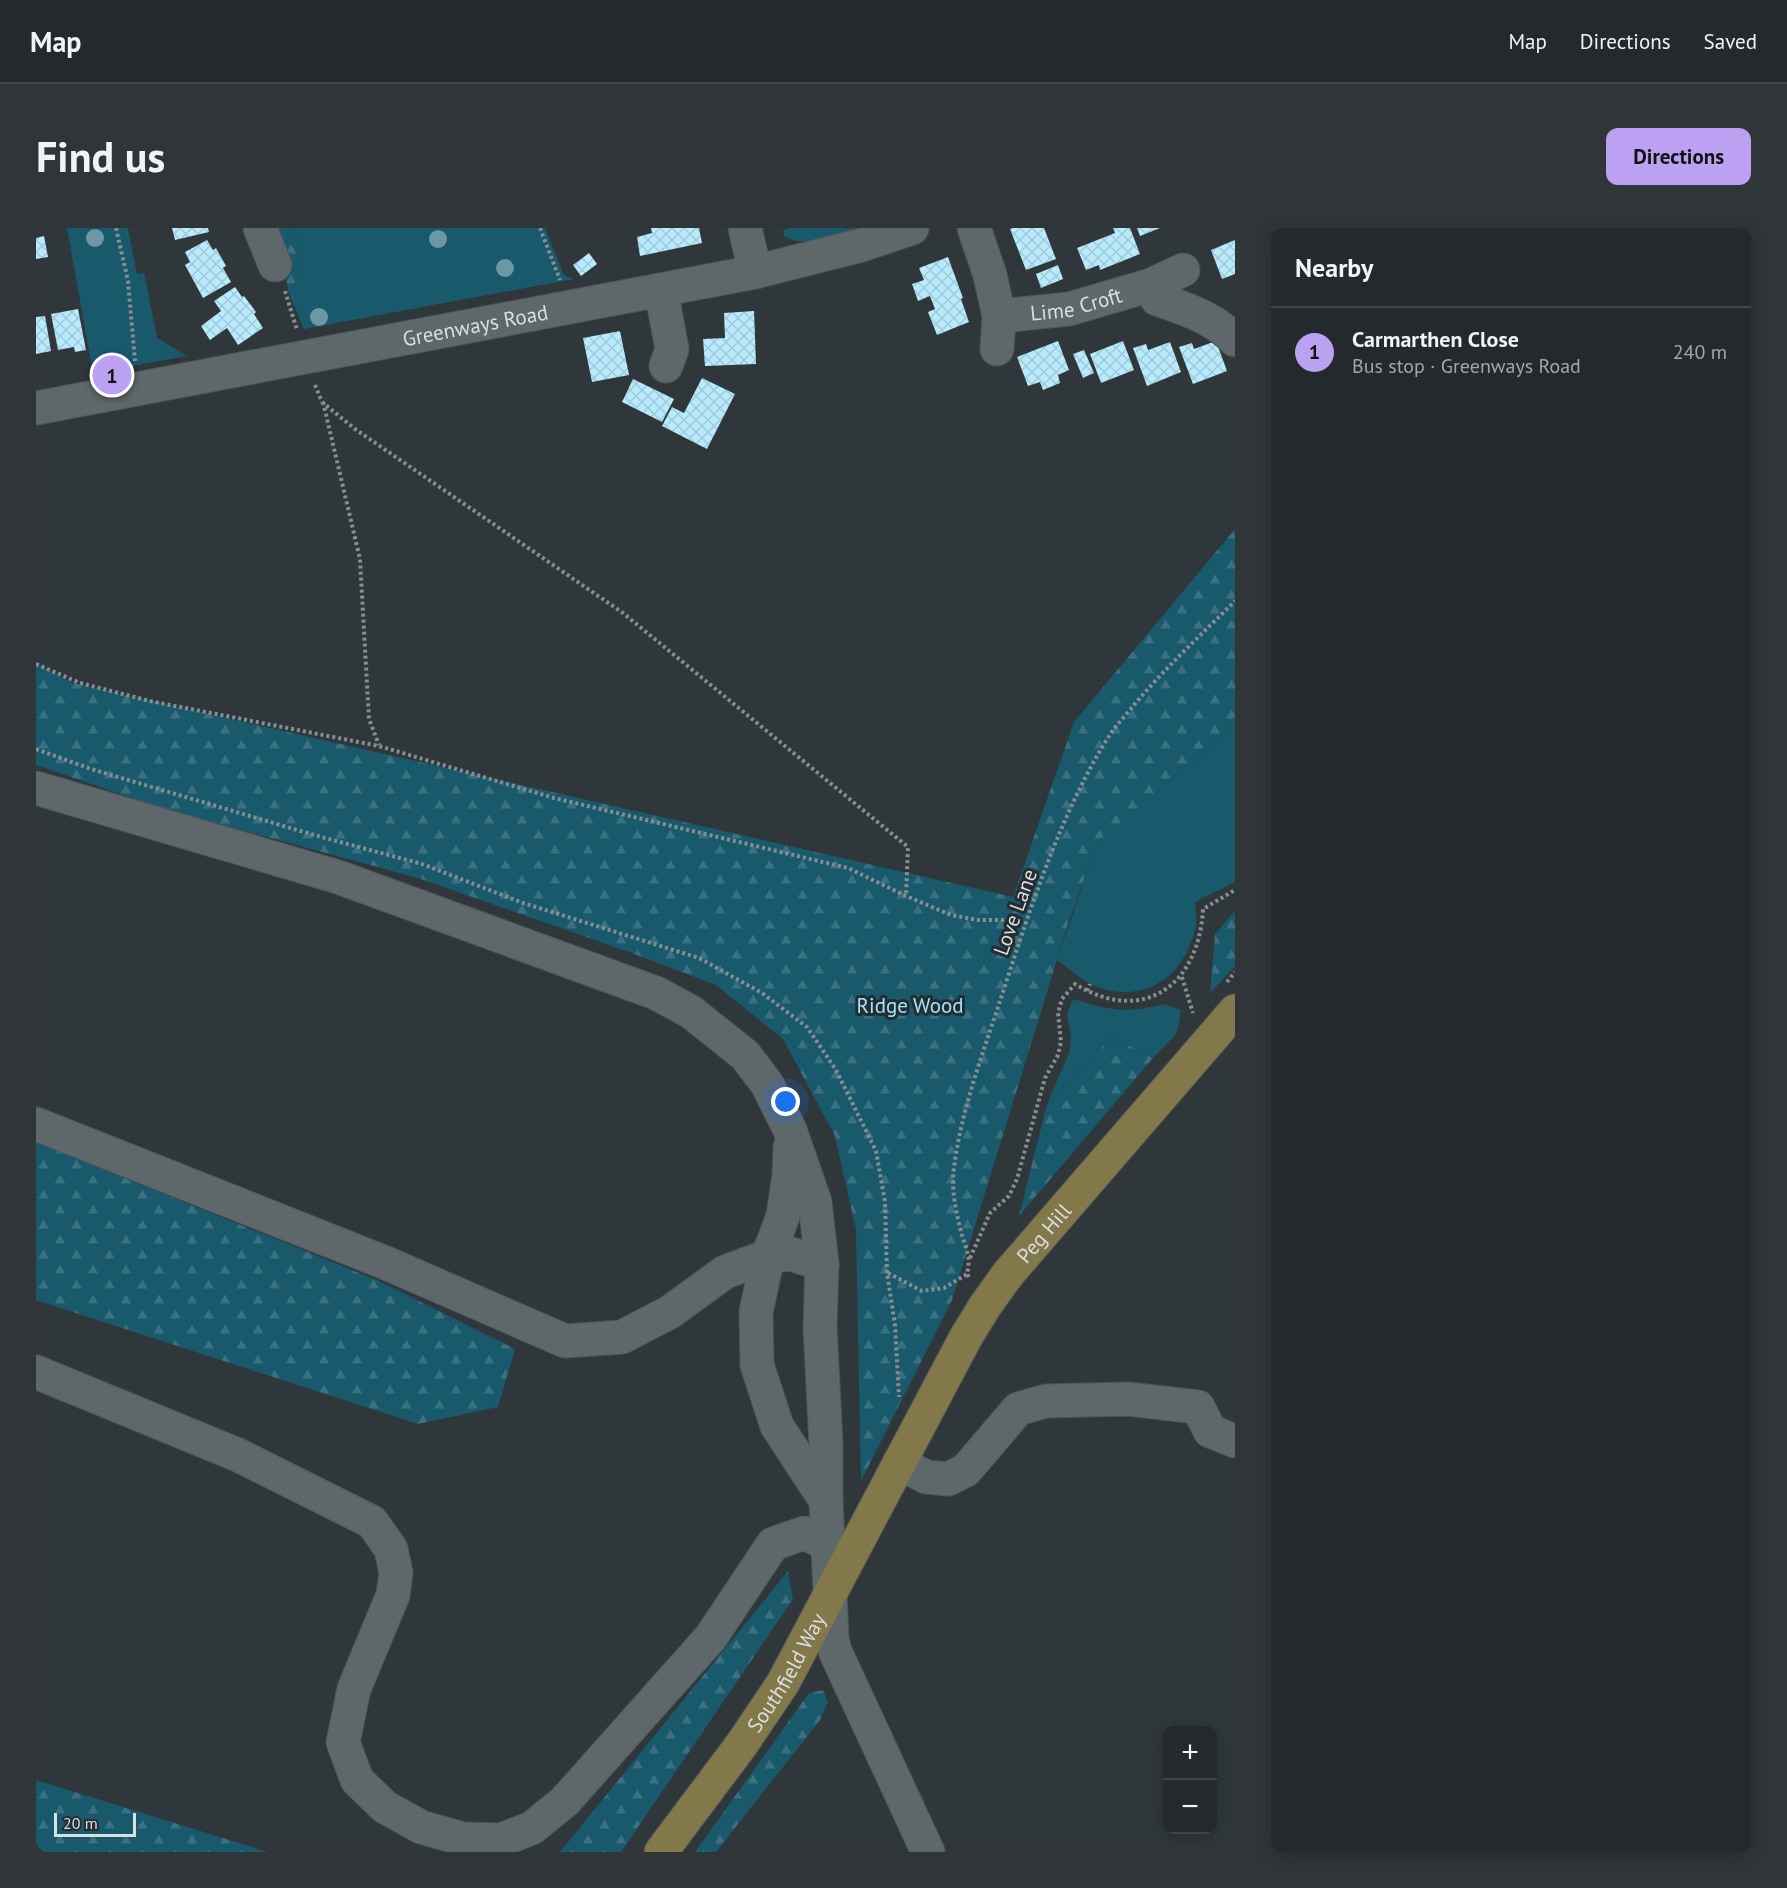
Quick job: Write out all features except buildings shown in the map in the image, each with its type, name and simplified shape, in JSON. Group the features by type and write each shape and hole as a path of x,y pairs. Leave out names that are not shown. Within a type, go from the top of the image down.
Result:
{"main road":[{"name":"Peg Hill","path":"895,1471 966,1337 985,1306 1008,1275 1235,1011"},
{"name":"Southfield Way","path":"661,1852 763,1714 783,1683 895,1471"}],"street":[{"path":"260,228 275,265"},
{"path":"745,228 755,272"},
{"name":"Greenways Road","path":"36,408 755,272 862,245 912,228"},
{"name":"Lime Croft","path":"974,228 990,275 999,316 997,349"},
{"name":"Lime Croft","path":"999,316 1156,299 1183,270"},
{"path":"661,290 672,349 666,366"},
{"path":"1156,299 1206,317 1225,329 1235,340"},
{"path":"36,788 339,877 656,993 691,1012 745,1055 767,1084 790,1130 815,1202 822,1264 820,1328 826,1444 827,1544 830,1626 835,1651 928,1852"},
{"path":"36,1124 386,1263 565,1341 622,1337 670,1312 725,1272 768,1256 791,1254 822,1264"},
{"path":"790,1130 789,1176 783,1216 768,1256 756,1312 757,1365 777,1425 826,1502"},
{"path":"36,1372 238,1455 372,1522 391,1549 396,1573 393,1595 354,1689 343,1743 357,1780 385,1807 421,1827 463,1839 501,1840 532,1828 565,1801 711,1637 773,1544 804,1533 827,1544"},
{"path":"895,1471 948,1479 966,1470 1018,1409 1046,1401 1128,1400 1198,1407 1210,1431 1235,1441"}],"path":[{"path":"116,228 128,282 138,389"},
{"path":"540,228 571,307"},
{"path":"275,265 322,402 360,559 369,719 379,746"},
{"path":"322,402 355,429 623,613 908,847 906,896"},
{"name":"Love Lane","path":"967,1274 970,1258 954,1190 955,1159 961,1126 1026,923 1064,826 1085,779 1112,732 1155,679 1235,601"},
{"path":"36,664 80,683 150,701 379,746 554,798 848,868 951,915 978,920 1007,920 1026,923"},
{"path":"970,1258 990,1213 1009,1196 1017,1179 1046,1078 1058,1055 1061,1042 1058,1013 1062,999 1075,984 1087,991 1121,1000 1143,999 1162,993 1182,977 1193,957 1202,929 1203,909 1235,890"},
{"path":"1087,991 1090,984"},
{"path":"859,1114 876,1151 883,1191 887,1273 895,1325 900,1404 903,1416 918,1427"},
{"path":"887,1273 922,1291 944,1288 967,1274 973,1284"}],"green space":[{"path":"67,228 128,228 137,274 144,273 157,338 187,356 93,373"},
{"path":"269,228 293,228 304,265 289,294 284,269"},
{"path":"293,228 545,228 564,275 574,279 304,329 289,294 304,265"},
{"path":"790,228 857,228 820,240 801,242 784,236 783,230"},
{"name":"Ridge Wood","path":"1235,529 1235,718 1209,748 1098,841 1069,921 952,1300 861,1481 856,1230 835,1136 783,1039 716,985 629,952 418,878 167,810 36,765 36,663 73,683 1013,897 1074,722"},
{"path":"1235,718 1235,882 1195,902 1196,925 1191,942 1175,970 1164,980 1137,991 1122,992 1106,990 1087,982 1057,960 1098,840 1209,748"},
{"path":"1235,911 1235,966 1210,993 1215,934"},
{"path":"1073,999 1120,1010 1141,1009 1164,1004 1181,1010 1177,1033 1153,1058 1112,1037 1047,1104 1069,1053 1071,1037 1067,1014"},
{"path":"1112,1037 1153,1058 1019,1216 1047,1104"},
{"path":"36,1142 379,1281 515,1349 498,1407 418,1424 36,1300"},
{"path":"788,1571 793,1599 621,1852 560,1852"},
{"path":"823,1690 828,1702 820,1720 716,1852 695,1852 809,1693"},
{"path":"36,1780 268,1852 36,1852"}],"place":[{"name":"Carmarthen Close","path":"112,375"}]}
